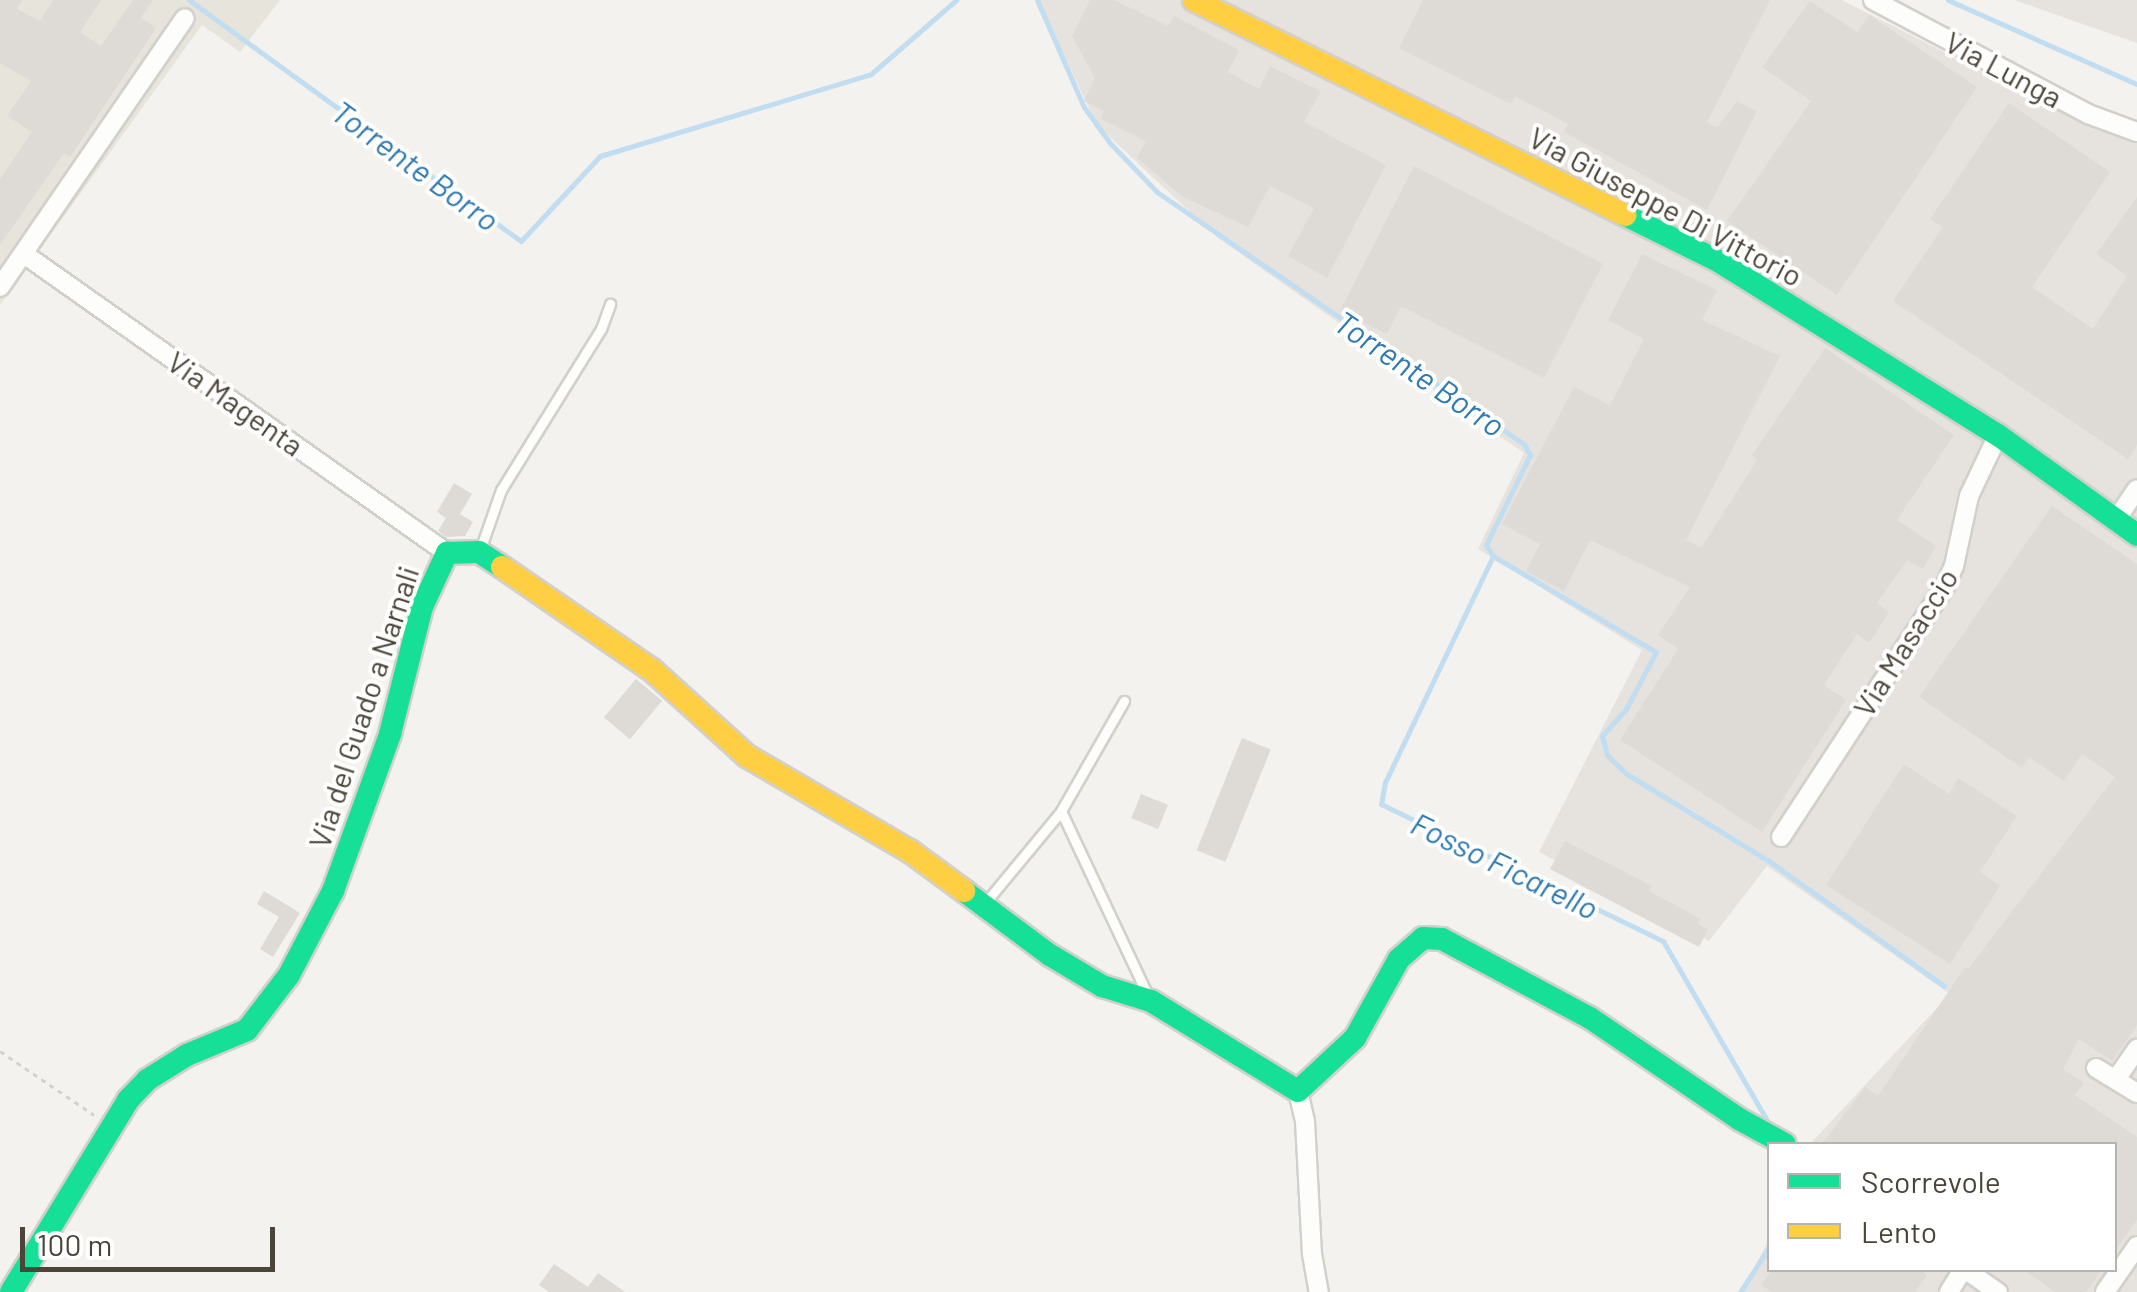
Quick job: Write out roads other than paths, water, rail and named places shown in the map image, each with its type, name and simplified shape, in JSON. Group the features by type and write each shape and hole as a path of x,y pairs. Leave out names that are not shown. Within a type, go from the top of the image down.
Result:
{"street":[{"name":"Via Giuseppe Di Vittorio","path":"1194,0 1718,261 1998,434 2137,534"},
{"name":"Via Lunga","path":"1873,0 2088,114 2137,132"},
{"path":"0,287 185,18"},
{"name":"Via Magenta","path":"24,254 447,553"},
{"name":"Via Masaccio","path":"1781,836 1945,586 1954,566 1969,496 1998,434"},
{"path":"2116,520 2137,489"},
{"path":"447,553 480,552 652,670 747,756 910,852 1050,955 1102,986 1151,1000 1298,1091 1305,1121 1312,1254 1319,1292"},
{"name":"Via del Guado a Narnali","path":"11,1292 111,1127 147,1080 187,1056 247,1030 289,975 339,875 390,734 422,607 447,553"},
{"path":"1298,1091 1330,1066 1355,1038 1399,958 1423,938 1442,938 1590,1018 1781,1142"},
{"path":"2116,1079 2137,1049"},
{"path":"2096,1068 2137,1093"},
{"path":"2105,1292 2137,1246"},
{"path":"1967,1272 1998,1292"}],"lane":[{"path":"480,552 501,490 600,329 610,304"},
{"path":"984,903 1061,811 1124,701"},
{"path":"1061,811 1151,1000"}],"waterway":[{"name":"Torrente Borro","path":"189,0 521,241 600,156 871,74 956,0"},
{"name":"Torrente Borro","path":"1037,0 1084,107 1110,143 1157,192 1524,444 1530,455 1486,545 1493,556 1656,652 1626,709 1602,736 1607,755 1627,774 1769,861 1944,986"},
{"path":"1948,0 2137,84"},
{"name":"Fosso Ficarello","path":"1493,556 1385,782 1381,804 1663,941 1768,1122"},
{"name":"Fosso Ficarello","path":"1740,1292 1767,1251"}]}
